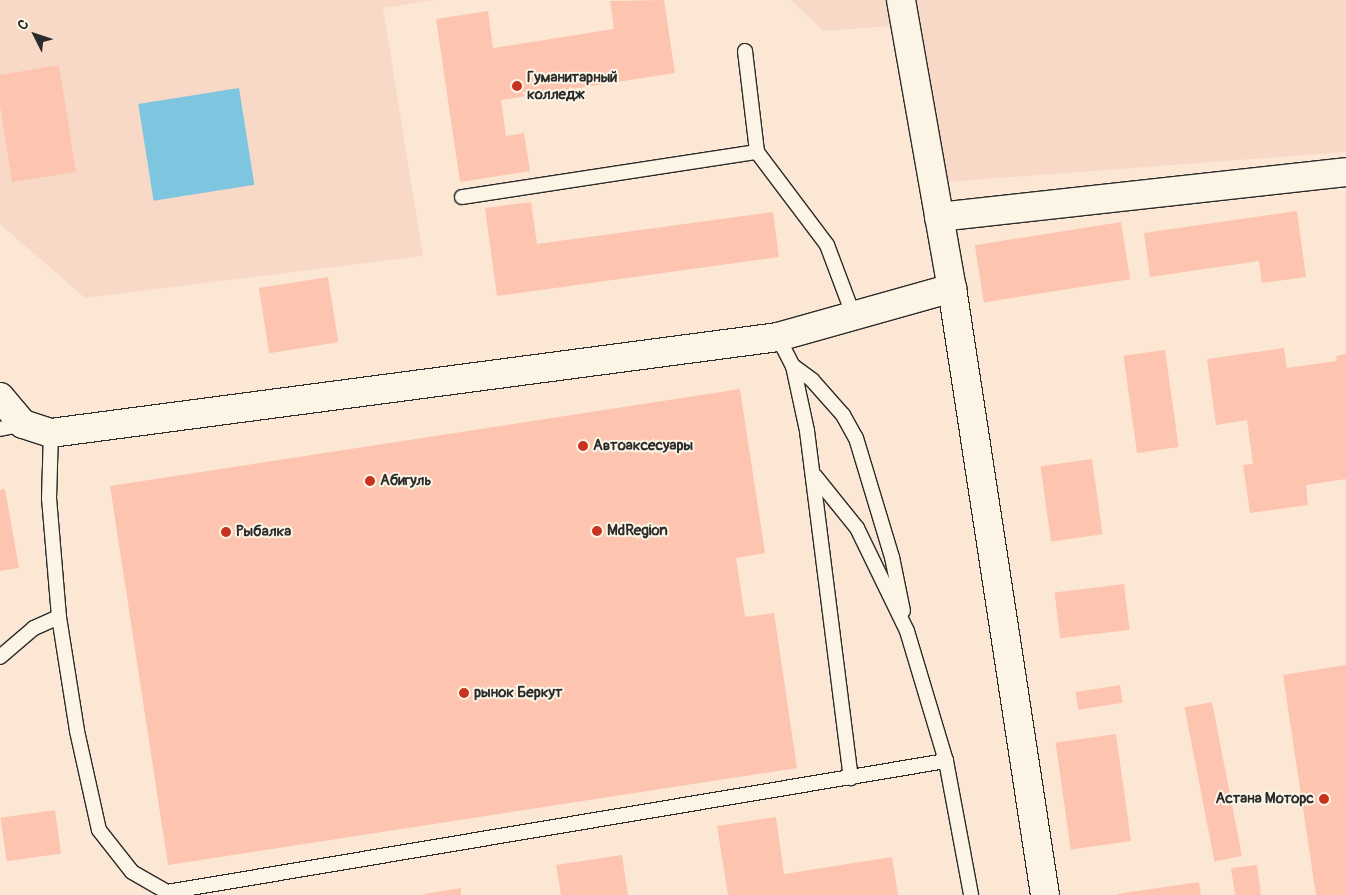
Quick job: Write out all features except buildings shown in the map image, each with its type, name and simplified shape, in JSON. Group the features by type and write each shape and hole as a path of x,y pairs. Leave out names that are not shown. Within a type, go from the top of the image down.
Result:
{"street":[{"path":"901,0 952,288 1044,895"},
{"path":"939,217 1346,172"},
{"path":"0,398 12,427 51,433 778,337 853,314 952,288"}],"lane":[{"path":"745,51 757,152 828,245 853,314"},
{"path":"462,197 757,152"},
{"path":"778,337 793,366 814,476 850,778"},
{"path":"793,366 812,380 843,415 856,438 892,557 908,631 946,761 971,895"},
{"path":"51,433 49,499 59,617 77,731 100,830 132,872 166,892 946,761"},
{"path":"814,476 858,528 908,631"},
{"path":"0,657 34,628 59,617"}],"shaded area":[{"path":"0,0 434,0 383,8 423,256 85,298 0,224"},
{"path":"791,0 1346,0 1346,152 946,182 919,24 823,31"}],"water":[{"path":"239,88 254,185 154,201 138,104"}],"place":[{"name":"Гуманитарный колледж","path":"517,86"},
{"name":"Автоаксесуары","path":"583,446"},
{"name":"Абигуль","path":"370,481"},
{"name":"MdRegion","path":"597,531"},
{"name":"Рыбалка","path":"226,532"},
{"name":"рынок Беркут","path":"464,693"},
{"name":"Астана Моторс","path":"1324,799"}]}
